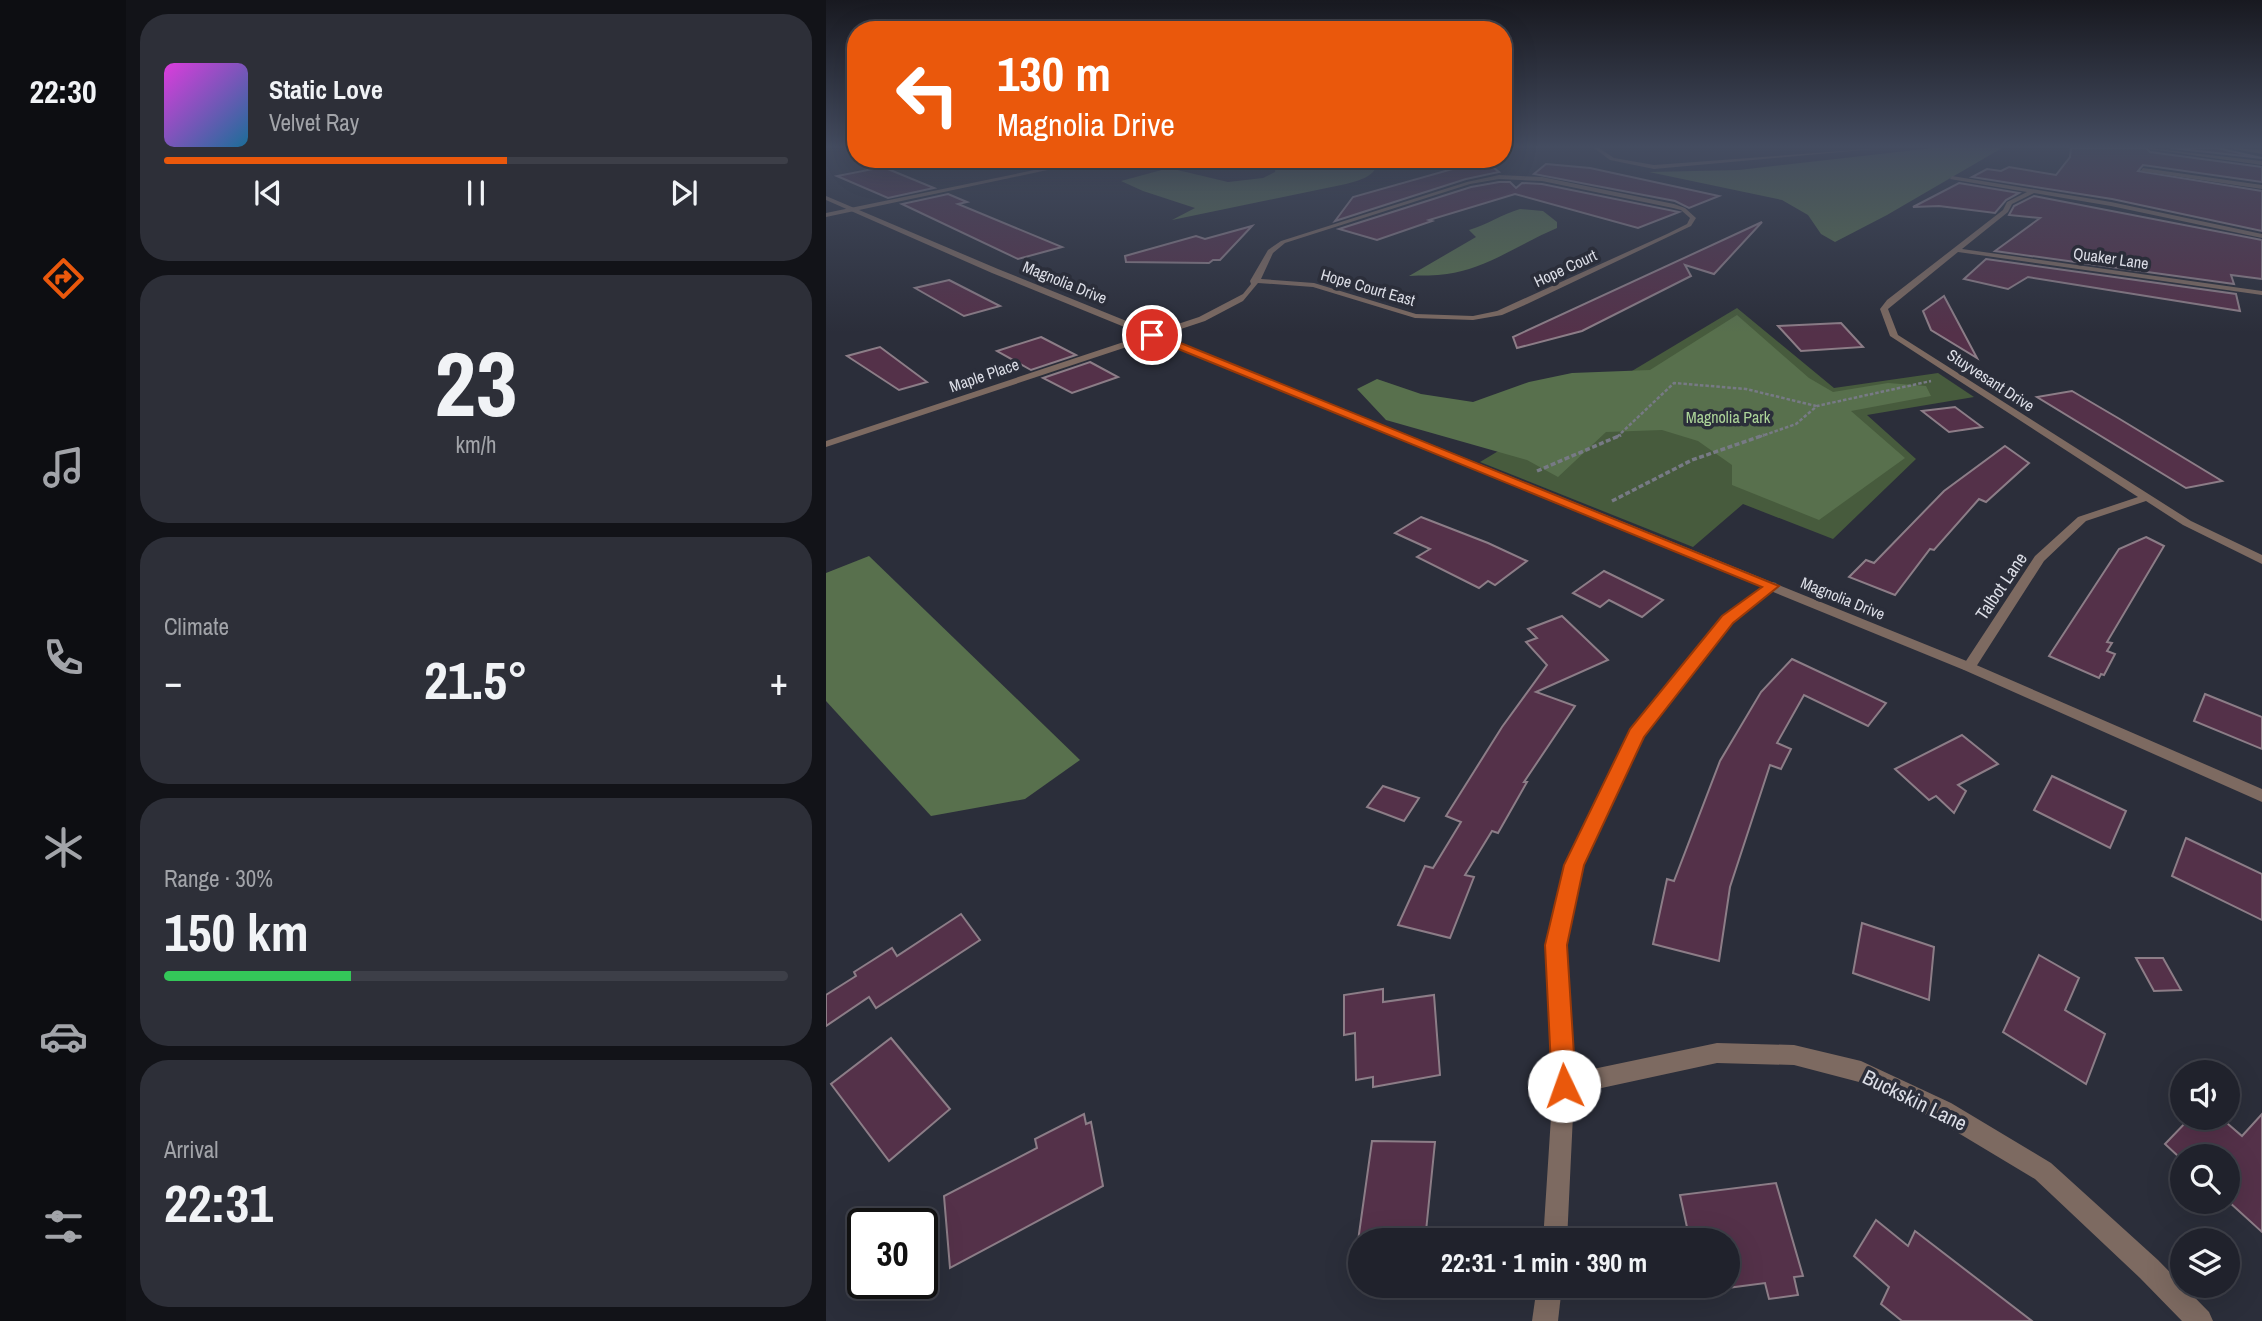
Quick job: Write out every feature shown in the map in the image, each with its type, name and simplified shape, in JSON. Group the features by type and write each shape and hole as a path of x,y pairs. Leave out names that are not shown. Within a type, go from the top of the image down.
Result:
{"street":[{"path":"826,215 854,210"},
{"name":"Magnolia Drive","path":"854,210 1152,335 1969,667 2262,796"},
{"name":"Hope Court","path":"1152,335 1202,320 1250,291 1269,251 1283,242 1387,210"},
{"name":"Hope Court","path":"1473,318 1499,313 1689,225 1693,218 1684,210"},
{"name":"Stuyvesant Drive","path":"2007,210 1902,290 1884,309 1894,337 2145,498 2187,523 2262,560"},
{"path":"2137,210 2262,236"},
{"name":"Quaker Lane","path":"1957,250 2262,293"},
{"name":"Hope Court East","path":"1254,281 1314,285 1415,316 1473,318"},
{"name":"Maple Place","path":"826,444 1152,335"},
{"name":"Talbot Lane","path":"1969,667 2039,559 2082,519 2145,498"},
{"path":"1556,1228 1564,1086 1556,945 1574,865 1636,734 1727,620 1772,586"},
{"name":"Buckskin Lane","path":"1564,1086 1717,1052 1794,1055 1861,1072 1943,1111 2043,1171 2149,1269 2200,1321"},
{"path":"1545,1321 1548,1298"}],"path":[{"path":"1589,512 1692,460 1796,424 1816,406 1956,376"},
{"path":"1514,481 1620,435 1674,383 1725,385 1773,392 1816,406"}],"green space":[{"path":"1192,210 1222,210 1172,220"},
{"path":"1518,210 1543,211 1557,222 1557,228 1476,267 1447,274 1409,276 1476,237 1469,230"},
{"path":"1799,210 1896,210 1835,242 1821,234 1808,215"},
{"name":"Magnolia Park","path":"1737,308 1834,388 1938,373 1974,397 1867,415 1916,459 1833,539 1743,504 1693,547 1480,462"},
{"name":"Magnolia Park","path":"1737,315 1809,378 1833,392 1888,383 1926,386 1931,396 1851,411 1905,458 1819,520 1732,485 1732,465 1698,441 1662,430 1606,432 1558,477 1527,460 1386,420 1357,389 1377,379 1421,394 1473,402 1529,382 1572,373 1650,370"},
{"path":"869,556 1080,760 1025,799 931,816 826,701 826,573"}],"building":[{"path":"914,210 972,210 1062,247 1018,259"},
{"path":"1344,210 1370,210 1335,221"},
{"path":"1400,210 1463,210 1377,240 1339,229"},
{"path":"1572,210 1667,210 1679,212 1638,228"},
{"path":"1968,210 1998,210 1995,213"},
{"path":"2012,210 2105,210 2262,240 2262,279 2231,275 2234,284 1995,251 2040,218 2009,215"},
{"path":"2162,210 2262,210 2262,231"},
{"path":"1762,222 1714,274 1685,265 1691,276 1582,331 1517,348 1513,337"},
{"path":"1252,226 1220,260 1209,263 1126,262 1125,256 1196,236 1205,239"},
{"path":"1986,259 2236,294 2240,311 2028,277 2008,289 1964,279"},
{"path":"949,280 1000,306 964,316 915,288"},
{"path":"1944,296 1977,358 1931,330 1923,311"},
{"path":"1841,323 1863,347 1801,351 1778,326"},
{"path":"1041,337 1076,355 1031,370 997,351"},
{"path":"880,347 927,382 899,390 847,356"},
{"path":"1090,362 1118,377 1072,393 1043,378"},
{"path":"2072,391 2222,481 2186,488 2037,397"},
{"path":"1955,407 1982,427 1949,432 1922,411"},
{"path":"2005,446 2029,463 1986,502 1979,499 1934,550 1930,549 1895,595 1849,577 1866,560 1874,563 1944,491"},
{"path":"1421,517 1527,561 1495,585 1488,581 1479,588 1417,557 1430,549 1395,533"},
{"path":"2146,537 2164,546 2107,642 2112,643 2107,651 2115,654 2104,675 2101,674 2099,678 2049,656 2119,549"},
{"path":"1604,571 1663,600 1642,617 1609,600 1600,607 1573,593"},
{"path":"1562,616 1608,660 1536,692 1575,706 1524,782 1527,782 1498,833 1492,831 1465,875 1474,877 1450,938 1398,925 1425,866 1433,868 1461,822 1446,816 1502,727 1547,665 1526,642 1537,638 1528,629"},
{"path":"1792,659 1886,703 1868,726 1804,695 1777,743 1791,749 1781,769 1770,765 1730,887 1719,961 1653,944 1667,879 1674,881 1720,761 1761,692"},
{"path":"2205,694 2262,717 2262,749 2194,721"},
{"path":"1962,735 1998,764 1958,785 1966,791 1954,813 1936,796 1929,800 1895,769"},
{"path":"2052,776 2126,811 2110,848 2034,810"},
{"path":"1383,786 1419,798 1404,821 1367,807"},
{"path":"2186,838 2262,874 2262,920 2172,876"},
{"path":"961,914 980,940 876,1008 869,997 826,1026 826,995 856,976 854,972 892,948 897,956"},
{"path":"1862,923 1934,947 1929,1000 1853,973"},
{"path":"2039,955 2079,978 2065,1010 2105,1034 2086,1084 2003,1032"},
{"path":"2136,958 2163,958 2181,990 2154,991"},
{"path":"1383,989 1383,1002 1434,995 1440,1075 1373,1087 1373,1077 1356,1080 1355,1033 1344,1035 1344,995"},
{"path":"891,1038 950,1109 889,1161 831,1084"},
{"path":"1084,1114 1086,1124 1091,1122 1103,1186 950,1268 944,1196 1037,1148 1035,1139"},
{"path":"2262,1114 2262,1232 2240,1212 2240,1144 2170,1144 2170,1149 2165,1144 2178,1130 2235,1130 2242,1136"},
{"path":"1372,1141 1435,1142 1426,1228 1360,1228"},
{"path":"1776,1183 1803,1276 1794,1277 1798,1295 1769,1299 1765,1283 1740,1286 1740,1228 1687,1228 1680,1195"},
{"path":"1876,1220 1908,1246 1915,1231 2032,1321 1902,1321 1881,1304 1889,1287 1854,1256"}],"route":[{"path":"1152,335 1772,586 1727,620 1636,734 1574,865 1556,945 1564,1086"}]}
